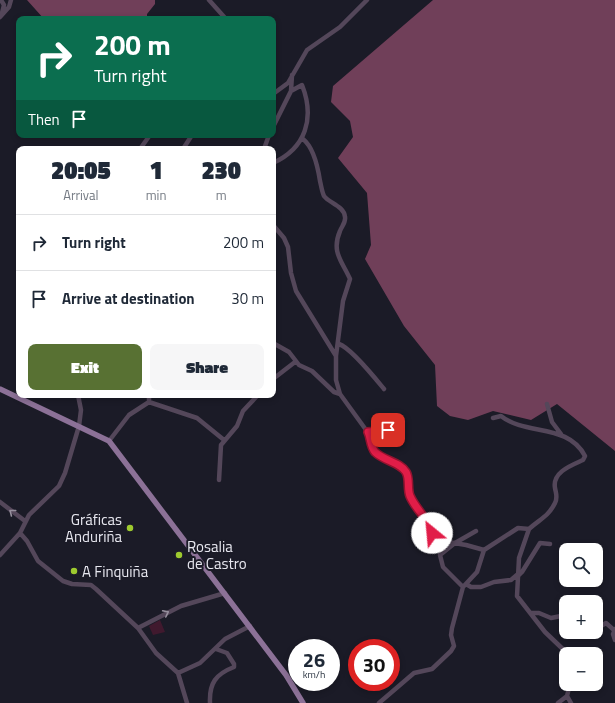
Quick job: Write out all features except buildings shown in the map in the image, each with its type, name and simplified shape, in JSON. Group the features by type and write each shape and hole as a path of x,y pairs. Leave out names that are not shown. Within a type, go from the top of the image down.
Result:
{"main road":[{"path":"0,389 16,396"},
{"path":"19,398 79,426 108,442 225,592 290,680 303,703"}],"street":[{"path":"1,0 4,5 1,16"},
{"path":"1,16 9,7 11,0"},
{"path":"210,0 223,16"},
{"path":"276,91 283,88 307,50 340,27 367,0"},
{"path":"276,121 291,91 292,75"},
{"path":"276,162 289,155 302,139 307,125 306,96 302,85 291,91"},
{"path":"302,139 306,142 313,156 324,195 343,211 345,216 345,220 339,231 337,253 350,279 343,301 338,337 339,344 336,356 336,380 340,394 368,432 375,451 402,467 407,473 408,488 414,505 426,519 436,538 442,541 484,550"},
{"path":"276,229 284,238 288,247 290,273 296,291 336,356"},
{"path":"339,344 344,345 357,359 366,365 384,389"},
{"path":"276,345 289,352 295,362 312,371 334,392 340,394"},
{"path":"276,377 295,362"},
{"path":"0,555 20,533 25,521 58,486 69,461 79,426 81,410 79,398"},
{"path":"149,402 150,398"},
{"path":"219,480 219,452 224,440 237,426 243,411 255,398"},
{"path":"149,402 197,418 224,440"},
{"path":"108,442 128,415 149,402"},
{"path":"547,404 552,422 561,434 582,450 585,456 583,460 558,475 554,483 557,494 555,503 546,518 529,529 519,558 518,596 545,632 561,647"},
{"path":"493,418 501,416 516,425 561,434"},
{"path":"368,432 388,430"},
{"path":"0,502 25,521"},
{"path":"379,703 414,673 432,668 441,662 454,646 451,635 452,628 464,585 477,572 484,550 518,528 529,529"},
{"path":"476,532 455,543 440,555 442,567 464,585 471,587 481,587 494,582 511,580 522,572 540,543 550,544"},
{"path":"20,533 27,541 41,564 67,584 91,585 138,628 156,653 178,673 186,703"},
{"path":"138,628 181,606 225,592"},
{"path":"531,613 539,613 551,618 559,616"},
{"path":"603,625 606,623 614,629 613,634 615,640"},
{"path":"178,673 200,663 225,639 250,626"},
{"path":"210,703 210,691 215,679 221,672 234,667 234,664 228,654 216,649"},
{"path":"558,703 567,696 568,691"},
{"path":"567,696 571,703"}],"shaded area":[{"path":"27,0 155,0 155,4 147,16 41,16"},
{"path":"433,0 615,0 615,451 557,404 531,420 493,411 468,420 450,416 437,406 435,365 404,326 365,259 371,245 367,193 338,158 353,137 350,121 331,102 333,86"},
{"path":"160,620 165,632 153,635 149,626"}],"place":[{"name":"Gráficas Anduriña","path":"130,528"},
{"name":"Rosalia de Castro","path":"179,555"},
{"name":"A Finquiña","path":"74,571"}],"route":[{"path":"388,430 368,432 371,443 375,451 382,457 402,467 407,473 408,488 414,505 430,524 432,533"}]}
